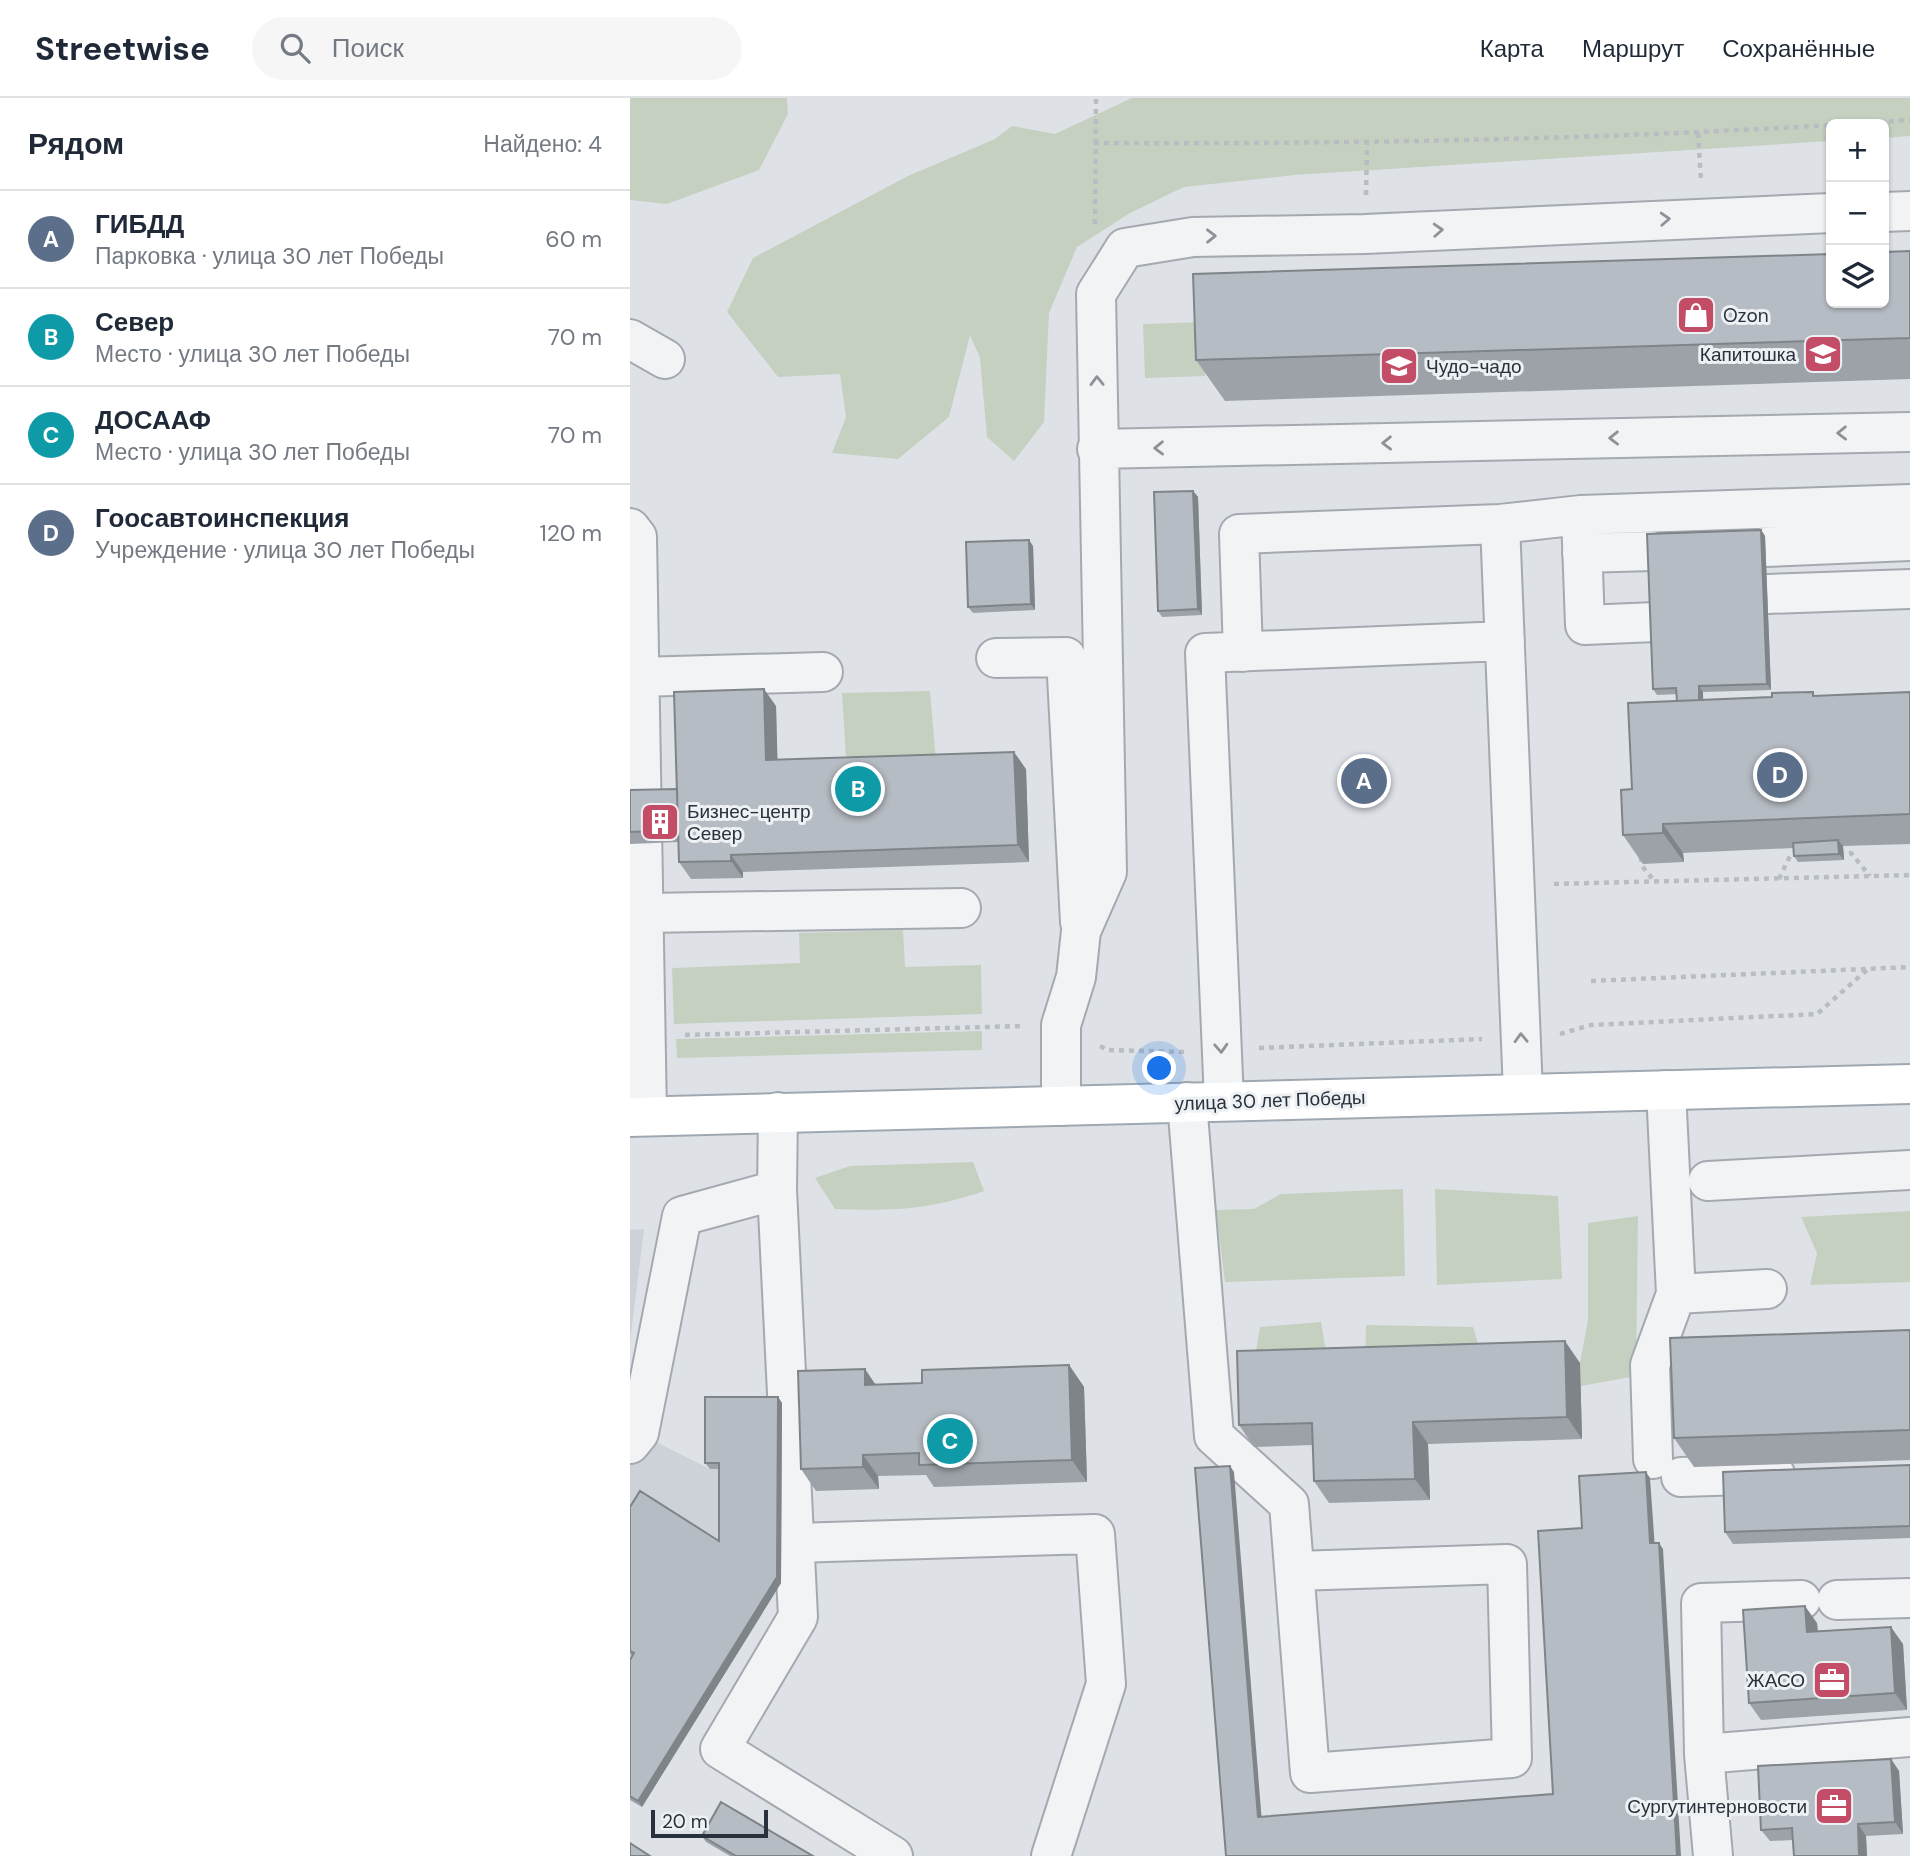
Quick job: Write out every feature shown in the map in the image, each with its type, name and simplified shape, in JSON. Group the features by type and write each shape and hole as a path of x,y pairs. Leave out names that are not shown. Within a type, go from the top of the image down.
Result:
{"main road":[{"name":"улица 30 лет Победы","path":"638,1117 1910,1084"}],"lane":[{"path":"1889,212 1910,211"},
{"path":"1081,931 1107,872 1096,295 1125,248 1193,237 1365,234 1703,217 1826,214"},
{"path":"630,339 665,359"},
{"path":"1097,449 1910,432"},
{"path":"1243,652 1239,534 1500,524 1581,515 1905,509"},
{"path":"1581,515 1583,576 1585,625 1653,586 1583,576"},
{"path":"1500,524 1523,1093"},
{"path":"1767,583 1910,541"},
{"path":"632,545 645,913 638,1117"},
{"path":"1767,583 1910,567"},
{"path":"1767,583 1910,589"},
{"path":"1767,583 1910,613"},
{"path":"1296,1571 1507,1564 1512,1758 1311,1773 1289,1504 1214,1436 1206,1101 1219,995 1205,653 1505,641"},
{"path":"996,658 1066,657 1081,931 1076,977 1062,1025 1061,1106"},
{"path":"637,677 823,672"},
{"path":"645,913 961,908"},
{"path":"1666,1090 1676,1294 1650,1365 1667,1468 1816,1472"},
{"path":"778,1112 777,1190 798,1617 720,1749 892,1856"},
{"path":"1708,1181 1910,1170"},
{"path":"630,1444 639,1433 682,1216 777,1190"},
{"path":"1676,1294 1767,1289"},
{"path":"794,1543 1095,1534 1106,1684 1051,1856"},
{"path":"1713,1856 1704,1754 1701,1603 1910,1598"},
{"path":"1704,1754 1910,1737"}],"path":[{"path":"1095,226 1096,98"},
{"path":"1889,121 1910,120"},
{"path":"1094,143 1367,144 1698,133 1826,125"},
{"path":"1698,133 1703,217"},
{"path":"1365,234 1367,144"},
{"path":"1829,854 1851,853 1870,876"},
{"path":"1641,854 1642,866 1656,883"},
{"path":"1779,879 1790,856 1802,855"},
{"path":"1514,884 1656,883 1910,875"},
{"path":"1591,981 1910,967"}],"shaded area":[{"path":"644,1229 630,1342 630,1230"},
{"path":"630,1429 710,1469 724,1469 724,1543 630,1672"}],"green space":[{"path":"630,98 787,98 788,114 759,170 667,204 630,200"},
{"path":"1132,98 1910,98 1910,136 1889,138 1889,119 1826,119 1826,141 1295,175 1184,187 1130,213 1077,247 1049,313 1044,422 1014,461 987,437 980,358 970,335 949,417 898,459 832,453 846,417 840,374 778,377 727,312 753,258 908,176 995,139 1012,126 1055,134"},
{"path":"1204,322 1205,376 1145,378 1143,324"},
{"path":"930,691 937,772 847,775 842,693"},
{"path":"903,930 905,967 981,965 982,1014 674,1024 672,968 800,963 799,933"},
{"path":"982,1031 982,1050 677,1058 676,1039"},
{"path":"973,1162 984,1191 946,1202 910,1208 835,1209 815,1178 850,1166"},
{"path":"1403,1189 1405,1276 1225,1282 1216,1210 1254,1209 1281,1194"},
{"path":"1435,1189 1558,1196 1562,1279 1437,1285"},
{"path":"1910,1211 1910,1282 1810,1285 1817,1253 1801,1217"},
{"path":"1638,1216 1636,1376 1581,1386 1580,1363 1588,1320 1588,1223"},
{"path":"1321,1322 1329,1370 1252,1373 1260,1327"},
{"path":"1366,1325 1473,1327 1485,1366 1365,1369"}],"building":[{"path":"1910,251 1910,338 1196,360 1193,274 1826,254 1826,308 1889,308 1889,252"},
{"path":"1193,491 1198,609 1158,611 1154,492"},
{"path":"1761,530 1767,684 1699,686 1699,700 1677,701 1676,688 1653,689 1647,534"},
{"path":"1029,540 1031,604 968,607 966,542"},
{"path":"764,689 766,760 1014,752 1018,845 731,855 731,861 679,862 674,692"},
{"path":"1813,692 1813,696 1910,692 1910,814 1663,824 1663,833 1623,835 1621,790 1632,789 1628,703 1772,697 1772,693"},
{"path":"677,789 678,830 630,832 630,790"},
{"path":"1838,840 1839,854 1794,856 1793,843"},
{"path":"1910,1330 1910,1430 1674,1438 1670,1338"},
{"path":"1565,1341 1567,1417 1413,1422 1415,1479 1314,1481 1312,1423 1239,1425 1237,1351"},
{"path":"1069,1365 1072,1460 919,1465 919,1453 863,1455 863,1467 801,1469 798,1371 865,1369 865,1385 922,1383 922,1370"},
{"path":"705,1397 778,1397 777,1577 638,1801 630,1796 630,1660 634,1653 630,1651 630,1507 640,1491 719,1541 719,1463 705,1463"},
{"path":"1910,1465 1910,1526 1725,1532 1723,1472"},
{"path":"1230,1466 1258,1817 1553,1794 1538,1531 1582,1528 1579,1476 1646,1472 1650,1543 1659,1543 1677,1856 1226,1856 1195,1468"},
{"name":"ЖАСО","path":"1805,1606 1807,1632 1891,1627 1895,1693 1749,1703 1743,1610"},
{"name":"Сургутинтерновости","path":"1891,1759 1895,1822 1858,1824 1859,1856 1794,1856 1792,1828 1761,1830 1758,1766"},
{"path":"721,1802 813,1856 736,1856 702,1836"},
{"path":"630,1843 650,1856 630,1856"}],"place":[{"name":"Ozon","path":"1696,315"},
{"name":"Капитошка","path":"1823,354"},
{"name":"Чудо-чадо","path":"1399,366"},
{"name":"Гоосавтоинспекция","path":"1780,775"},
{"name":"ГИБДД","path":"1364,781"},
{"name":"Север","path":"858,789"},
{"name":"Бизнес-центр Север","path":"660,822"},
{"name":"ДОСААФ","path":"950,1441"},
{"name":"ЖАСО","path":"1832,1680"},
{"name":"Сургутинтерновости","path":"1834,1806"}]}
